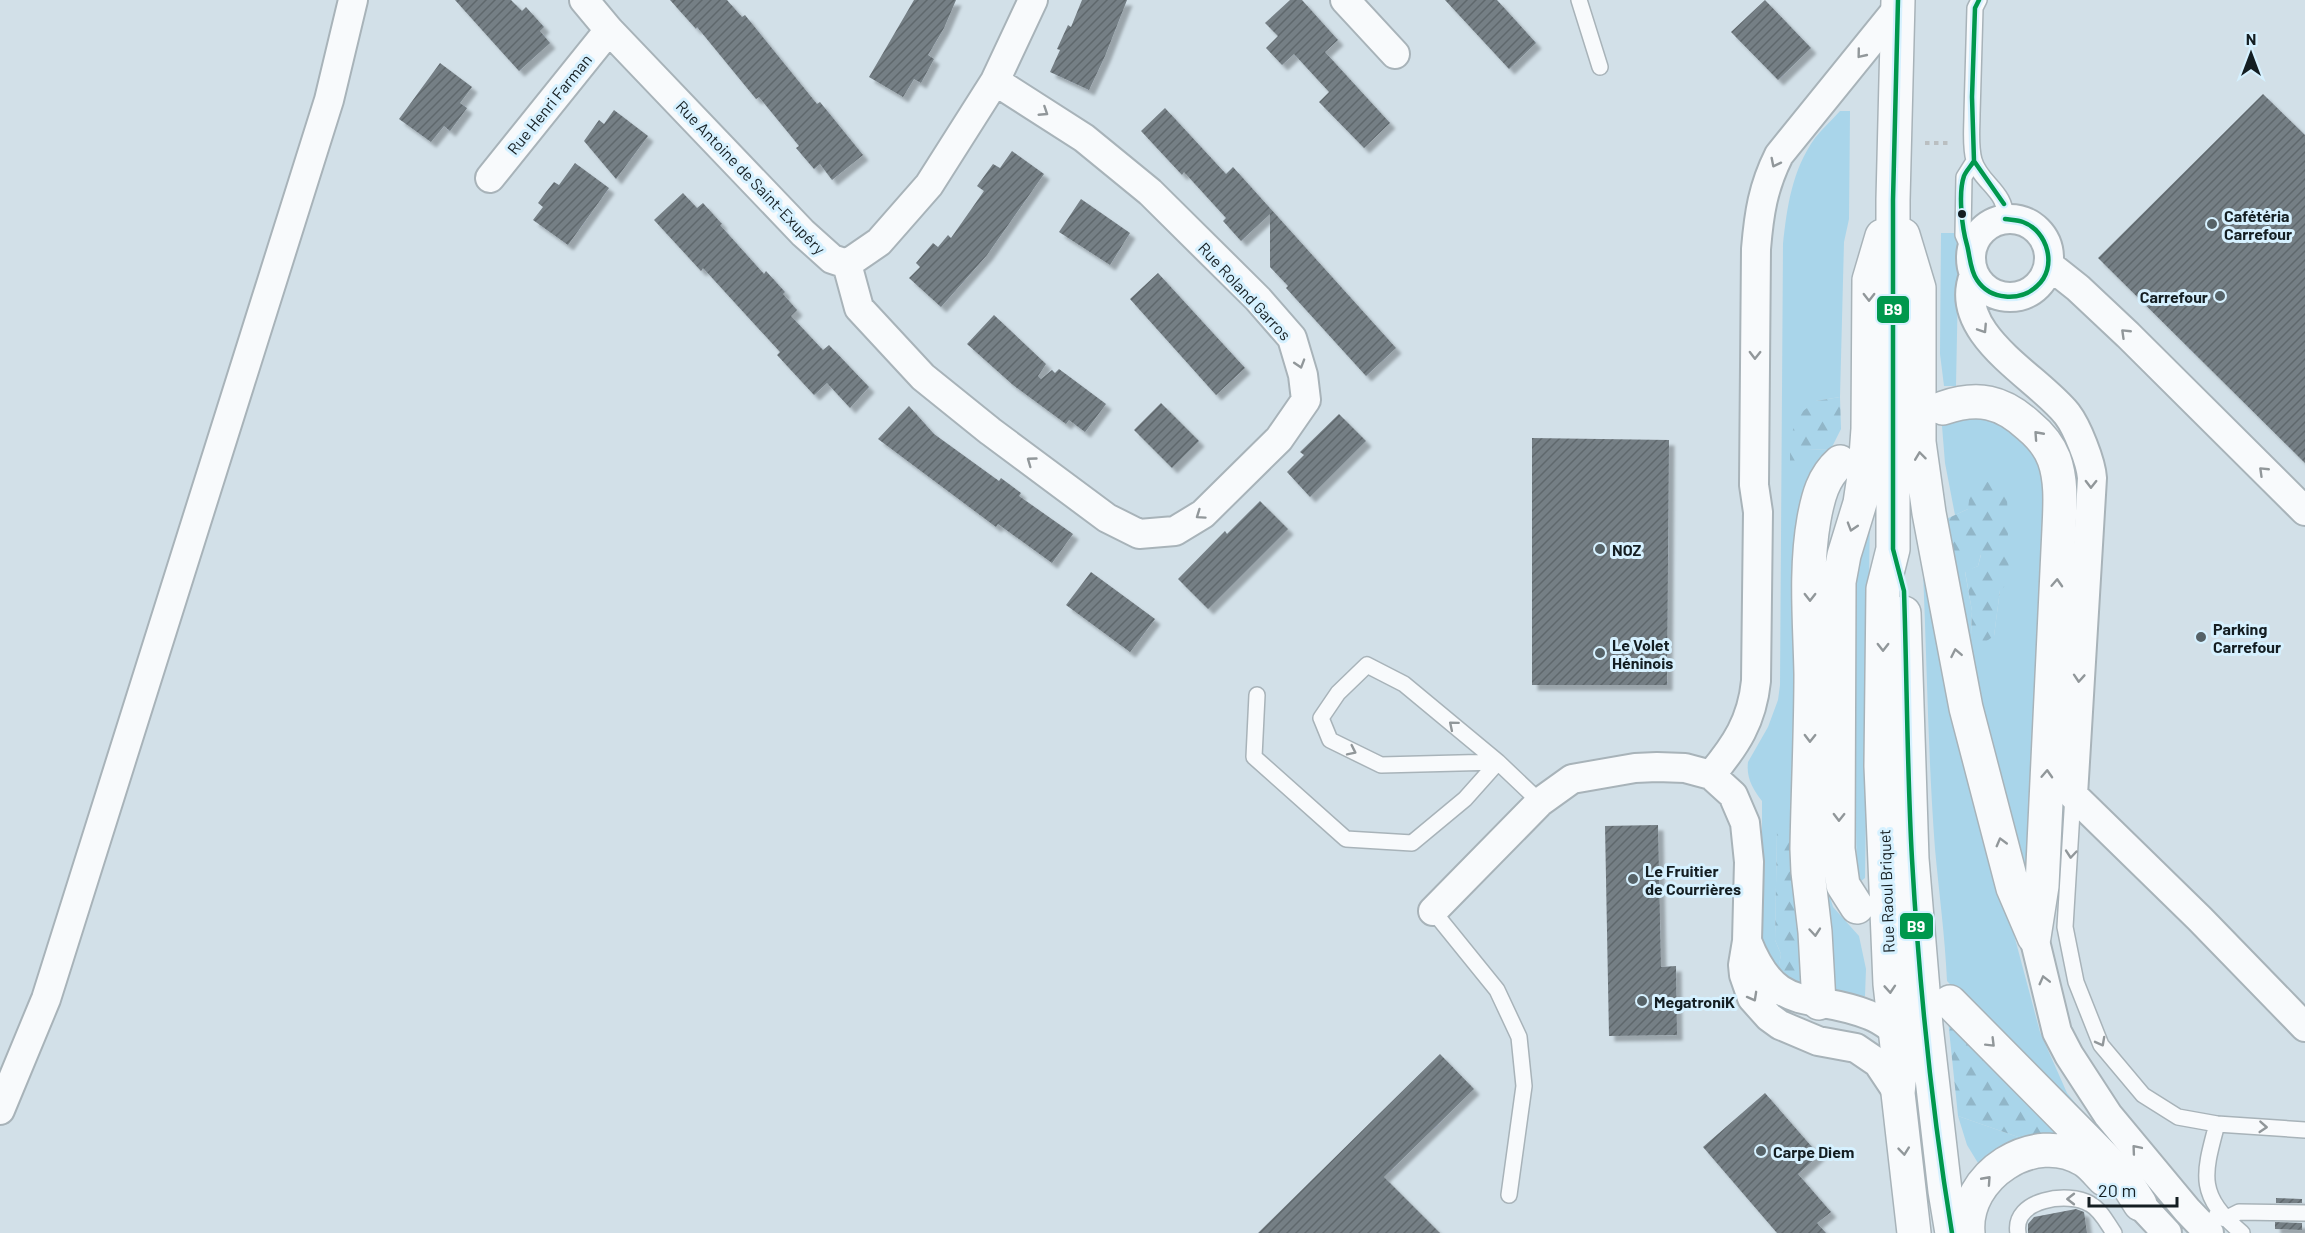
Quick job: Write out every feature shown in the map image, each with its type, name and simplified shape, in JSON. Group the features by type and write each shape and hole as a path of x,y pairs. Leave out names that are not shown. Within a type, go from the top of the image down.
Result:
{"street":[{"path":"0,1110 46,999 329,100 353,0"},
{"name":"Rue Antoine de Saint-Exupéry","path":"584,0 609,30 803,233 832,259 847,264"},
{"path":"847,264 879,242 929,186 995,81 1033,0"},
{"path":"1345,0 1395,54"},
{"path":"1711,776 1742,732 1754,703 1758,512 1754,485 1756,249 1759,213 1767,178 1779,155 1898,4"},
{"name":"Rue Raoul Briquet","path":"1898,4 1893,200 1893,549 1883,589 1881,766 1893,1029 1900,1073 1898,1093 1914,1233"},
{"name":"Rue Henri Farman","path":"490,178 609,30"},
{"name":"Rue Roland Garros","path":"847,264 859,308 923,377 990,431 1107,518 1139,534 1175,531 1203,514 1279,439 1306,400 1303,375 1292,338 1257,299 1149,192 1084,138 995,81"},
{"path":"1857,908 1843,885 1838,849 1839,582 1844,555 1860,503 1865,470 1868,429 1869,280 1893,200"},
{"path":"1893,200 1919,288 1919,442 1923,481 1966,708 2013,888 2034,937 2057,1032 2085,1084 2108,1115 2187,1210 2217,1226"},
{"path":"1972,264 1989,291 2011,297 2026,294 2043,279 2049,265 2048,248 2040,232 2024,221 2005,219 1979,232 1972,264 1969,295 1973,313 1992,343 2068,416 2091,465 2090,524 2073,795 2200,919 2305,1027"},
{"path":"2049,265 2078,288 2128,335 2305,511"},
{"path":"1943,408 1983,402 2006,408 2037,433 2048,446 2059,477 2059,529 2042,886 2034,937"},
{"path":"1818,1041 1816,943 1807,849 1811,679 1810,569 1814,518 1822,488 1828,475 1840,462"},
{"name":"Rue Raoul Briquet","path":"1893,549 1904,591 1912,859 1926,1026 1952,1233"},
{"path":"1433,911 1540,802 1572,779 1635,768 1685,768 1711,776 1733,795 1745,824 1749,861 1747,941 1743,965 1752,999 1780,1025 1818,1041 1856,1048 1878,1063 1898,1093"},
{"path":"1747,941 1753,957 1772,983 1798,999 1870,1015 1893,1029"},
{"path":"1950,1002 2123,1177 2140,1204 2167,1233"},
{"path":"1856,1048 1882,1037 1893,1029 1926,1026"},
{"path":"1968,1233 1967,1222 1971,1203 1978,1190 2007,1161 2024,1154 2057,1151 2085,1160 2114,1188 2140,1204"}],"lane":[{"path":"1579,0 1600,67"},
{"path":"1979,0 1975,8 1972,143 1974,161 2003,200 2006,209 2005,219"},
{"path":"1972,264 1963,235 1964,177 1974,161"},
{"path":"1498,762 1381,765 1330,740 1321,718 1338,693 1367,665 1404,684 1498,762 1540,802"},
{"path":"1257,695 1254,757 1346,839 1412,843 1465,799 1498,762"},
{"path":"2073,795 2065,927 2076,982 2101,1046 2143,1095 2178,1117 2217,1124 2305,1130"},
{"path":"1433,911 1497,990 1519,1036 1524,1086 1509,1195"},
{"path":"2217,1124 2208,1160 2207,1191 2217,1226"},
{"path":"2018,1233 2020,1217 2028,1206 2041,1201 2072,1198 2092,1205 2114,1233"},
{"path":"2217,1226 2239,1212 2305,1214"},
{"path":"2217,1226 2242,1233"}],"path":[{"path":"1894,142 1972,143"}],"green space":[{"path":"1840,111 1850,111 1849,219 1844,242 1840,397 1816,401 1808,450 1831,449 1821,462 1797,828 1777,830 1775,940 1781,954 1778,971 1764,948 1762,801 1751,783 1748,762 1768,727 1778,700 1780,685 1783,244 1792,189 1801,163 1815,138"},
{"path":"1941,233 1959,233 1956,386 1944,386 1940,354"},
{"path":"1840,397 1841,429 1831,449 1808,450 1792,471 1790,439 1798,415 1816,401"},
{"path":"1978,415 2019,431 2048,477 2031,891 2007,822 1948,554 1981,554 1978,566 1965,572 1972,611 1971,634 1994,636 2000,590 1968,509 1955,515 1945,463 1942,426 1965,417"},
{"path":"1988,482 2007,492 2009,583 2000,590 1994,636 1985,642 1971,635 1972,611 1965,571 1978,566 1981,555 1948,554 1942,521 1968,509 1971,484"},
{"path":"1870,510 1865,878 1857,884 1852,597"},
{"path":"1928,570 1998,875 2040,1032 2067,1093 2095,1127 2059,1097 1947,981 1931,780 1923,571"},
{"path":"1797,828 1803,988 1778,971 1781,954 1775,940 1777,829"},
{"path":"1822,870 1833,907 1859,936 1866,969 1865,996 1851,998 1826,994"},
{"path":"1948,1020 2057,1134 2021,1138 1958,1116"},
{"path":"1958,1116 2021,1138 2004,1144 1978,1163 1967,1145"}],"building":[{"path":"455,0 511,0 522,11 526,7 544,27 540,31 550,43 519,71"},
{"path":"670,0 727,0 742,17 745,15 817,104 820,102 863,155 832,180 820,164 814,169 796,148 799,146 759,97 756,99 697,27 696,29"},
{"path":"914,0 956,0 944,28 928,55 934,59 921,83 914,79 903,97 869,77"},
{"path":"1082,0 1127,0 1089,90 1050,72 1060,50 1057,49 1068,25 1071,27"},
{"path":"1290,0 1302,0 1338,40 1325,52 1390,123 1364,148 1319,102 1329,92 1294,54 1282,65 1266,48 1278,36 1265,23"},
{"path":"1445,0 1497,0 1536,43 1509,69"},
{"path":"1765,0 1811,48 1778,80 1731,32"},
{"path":"440,63 472,87 460,103 467,108 450,131 444,126 431,142 399,119"},
{"name":"Carrefour","path":"2263,94 2305,135 2305,463 2098,258"},
{"path":"1165,108 1226,174 1233,167 1396,348 1366,376 1286,288 1288,286 1270,267 1270,214 1241,241 1223,221 1226,218 1184,172 1182,175 1141,131"},
{"path":"614,110 648,136 616,179 584,141 599,120 604,124"},
{"path":"1012,151 1044,174 987,255 941,307 909,278 920,267 916,263 933,243 938,247 948,235 951,238 984,191 977,186 993,164 1000,168"},
{"path":"575,163 609,188 568,245 533,220 543,207 538,203 546,192 554,182 559,185"},
{"path":"683,193 697,208 703,203 764,274 766,271 785,292 783,294 797,310 791,316 823,350 829,345 869,387 850,408 827,383 814,395 777,355 780,352 703,268 701,271 654,220"},
{"path":"1081,199 1130,233 1110,265 1059,232"},
{"path":"1158,273 1245,368 1216,395 1130,299"},
{"path":"994,315 1046,364 1038,376 1041,379 1052,370 1055,373 1059,369 1106,404 1085,432 1069,420 1066,424 1013,385 967,344"},
{"path":"1161,403 1199,441 1172,468 1134,430"},
{"path":"909,406 934,434 999,481 1001,478 1021,493 1019,496 1073,534 1052,563 998,524 996,527 878,439"},
{"path":"1339,414 1366,441 1310,497 1287,472 1304,455 1300,452"},
{"name":"NOZ","path":"1532,438 1669,440 1667,685 1532,685"},
{"path":"1260,501 1288,529 1208,609 1178,579 1225,531 1227,534"},
{"path":"1091,572 1155,619 1130,652 1066,605"},
{"path":"1658,825 1661,967 1676,966 1677,1035 1609,1036 1605,826"},
{"path":"1440,1054 1474,1089 1384,1177 1440,1233 1258,1233"},
{"name":"Carpe Diem","path":"1765,1093 1819,1155 1798,1174 1831,1212 1817,1223 1826,1233 1777,1233 1703,1147"},
{"path":"2276,1198 2302,1199 2302,1203 2276,1203"},
{"path":"2076,1209 2084,1212 2087,1233 2028,1233 2028,1224 2034,1217"},
{"path":"2275,1222 2302,1223 2302,1230 2275,1229"}],"transit line":[{"name":"B9","path":"1898,0 1893,200 1893,549 1904,591 1910,826 1918,952 1932,1094 1952,1233"},
{"name":"B9","path":"1979,0 1975,8 1972,97 1974,161 2004,204"},
{"name":"B9","path":"1974,161 1962,183 1961,210 1975,276 1989,292 2006,296 2022,295 2037,286 2043,278 2047,270 2047,251 2044,241 2032,227 2017,220 2005,219"}],"place":[{"name":"Cafétéria Carrefour","path":"2212,224"},
{"name":"Carrefour","path":"2220,296"},
{"name":"NOZ","path":"1600,549"},
{"name":"Parking Carrefour","path":"2201,637"},
{"name":"Le Volet Héninois","path":"1600,653"},
{"name":"Le Fruitier de Courrières","path":"1633,879"},
{"name":"MegatroniK","path":"1642,1001"},
{"name":"Carpe Diem","path":"1761,1151"}]}
